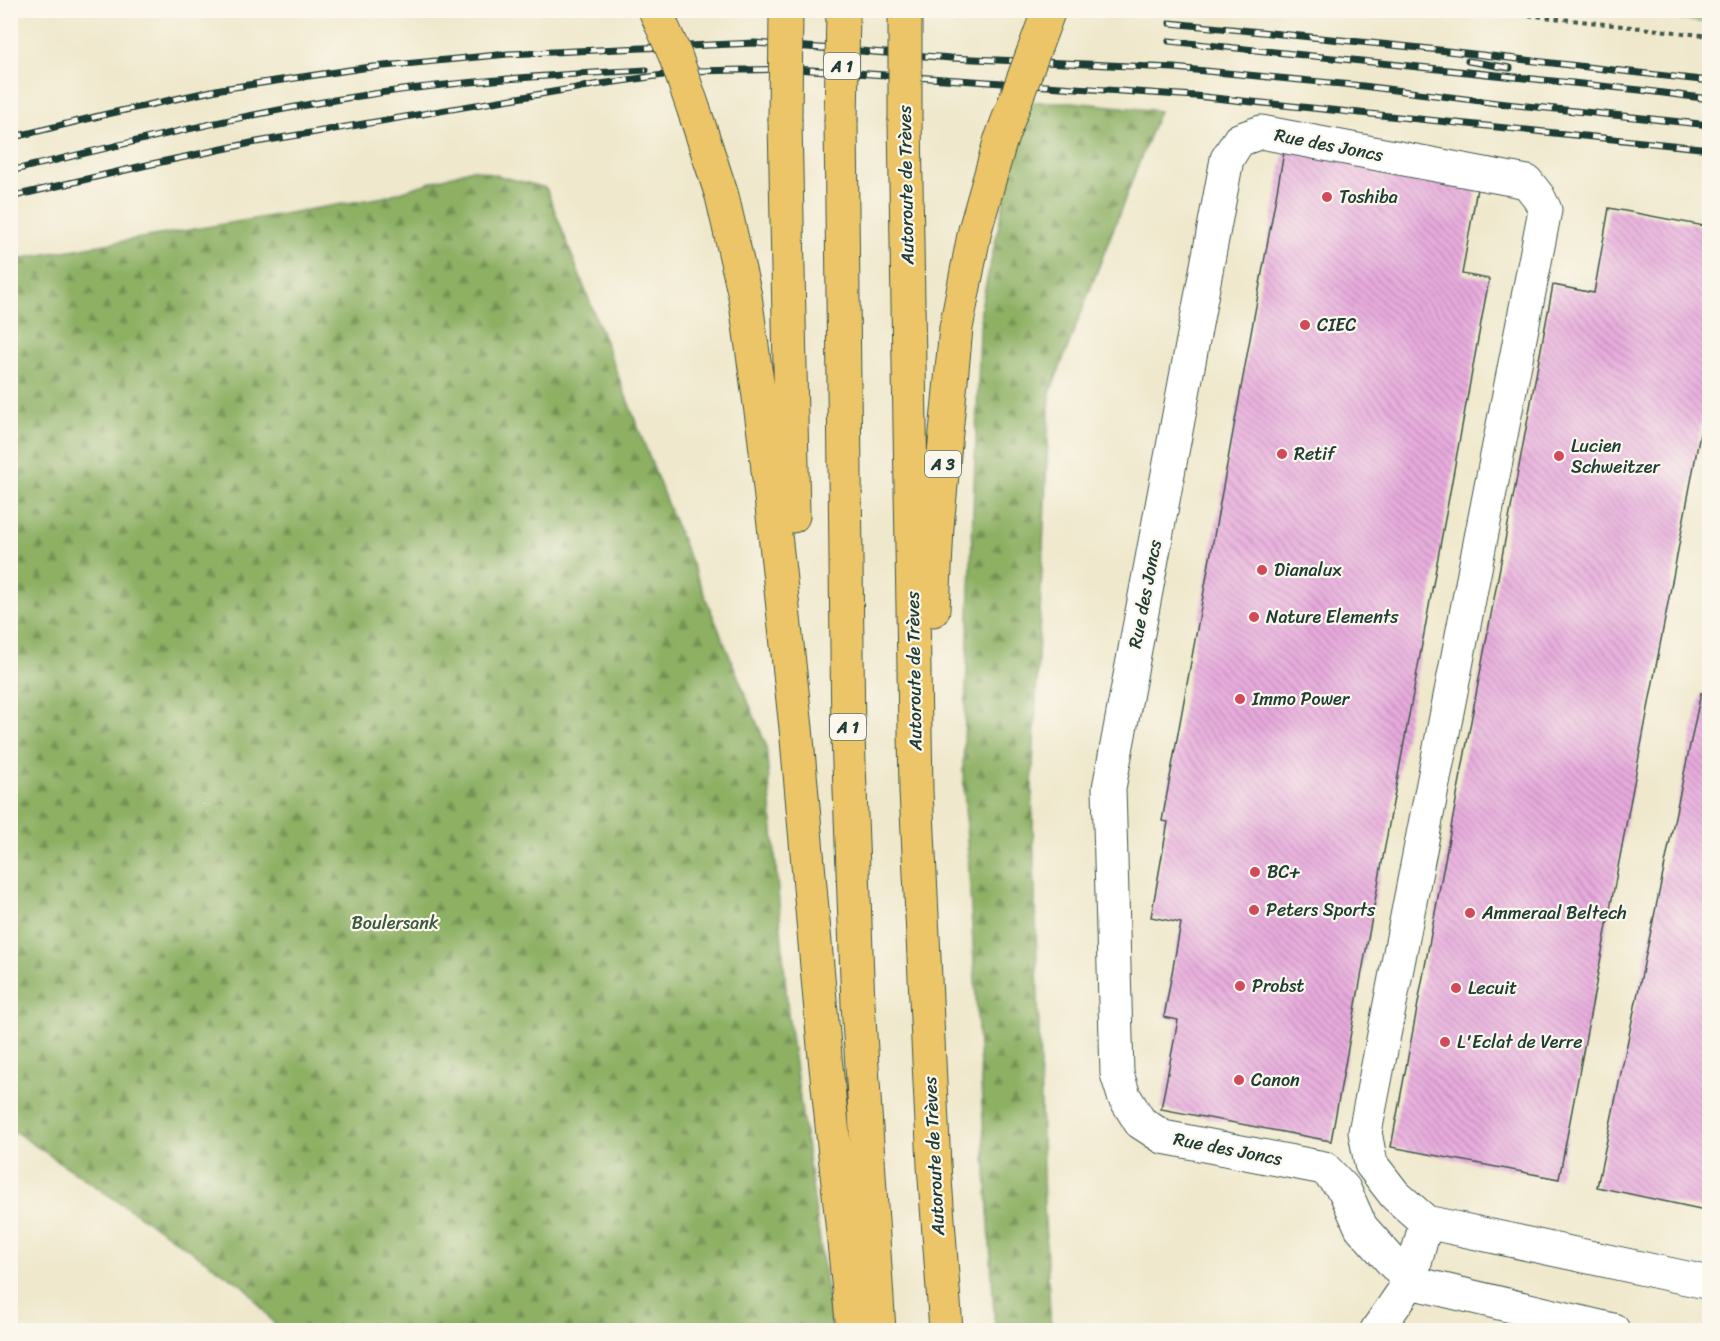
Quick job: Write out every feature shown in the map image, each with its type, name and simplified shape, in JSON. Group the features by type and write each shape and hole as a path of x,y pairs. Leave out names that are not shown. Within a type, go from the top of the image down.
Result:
{"highway":[{"path":"655,10 675,54 722,196 745,296 764,433 796,728 825,1057 853,1330"},
{"path":"786,10 785,121 796,728"},
{"name":"A 1","path":"843,10 841,122 848,736 858,1004 879,1330"},
{"name":"Autoroute de Trèves","path":"905,10 915,791 934,1165 946,1330"},
{"name":"A 3","path":"915,791 933,615 937,527 956,328 975,230 1000,142 1049,10"}],"street":[{"name":"Rue des Joncs","path":"1410,1282 1361,1227 1344,1190 1324,1168 1163,1137 1140,1122 1125,1096 1117,1074 1109,788 1227,159 1239,140 1261,132 1527,182 1545,210 1365,1132 1371,1164 1395,1195 1426,1222 1710,1283"},
{"path":"1377,1330 1410,1282 1426,1222"},
{"path":"1410,1282 1613,1330"}],"path":[{"path":"1484,10 1710,36"}],"green space":[{"path":"1609,11 1709,11 1709,23"},
{"path":"1031,102 1072,102 1159,111 1050,393 1032,789 1044,1206 1051,1330 995,1330 963,769 981,307 1016,146"},
{"name":"Boulersank","path":"472,169 546,188 670,511 766,745 788,1014 832,1328 829,1330 279,1330 246,1288 11,1129 11,262 17,259 384,197"}],"building":[{"path":"1285,147 1478,183 1462,274 1489,279 1331,1141 1161,1109 1178,1020 1164,1017 1181,923 1151,917 1168,822 1162,821"},
{"path":"1609,208 1710,227 1710,381 1559,1179 1391,1147 1553,285 1594,293"},
{"path":"1701,693 1710,695 1710,1211 1597,1187"}],"railway":[{"path":"1170,23 1421,48 1710,81"},
{"path":"1169,41 1710,99"},
{"path":"10,138 221,89 363,68 508,54 755,43 951,58 1174,68 1363,86 1497,103 1710,125"},
{"path":"1468,61 1510,68"},
{"path":"10,197 251,143 594,85 691,71 796,69 1195,96 1710,149"},
{"path":"10,171 143,139 321,102 505,79 646,70"}],"place":[{"name":"Toshiba","path":"1327,197"},
{"name":"CIEC","path":"1305,325"},
{"name":"Retif","path":"1282,454"},
{"name":"Lucien Schweitzer","path":"1559,456"},
{"name":"Dianalux","path":"1262,570"},
{"name":"Nature Elements","path":"1254,617"},
{"name":"Immo Power","path":"1240,699"},
{"name":"BC+","path":"1255,872"},
{"name":"Peters Sports","path":"1254,910"},
{"name":"Ammeraal Beltech","path":"1470,913"},
{"name":"Probst","path":"1240,986"},
{"name":"Lecuit","path":"1456,988"},
{"name":"L'Eclat de Verre","path":"1445,1042"},
{"name":"Canon","path":"1239,1080"}]}
